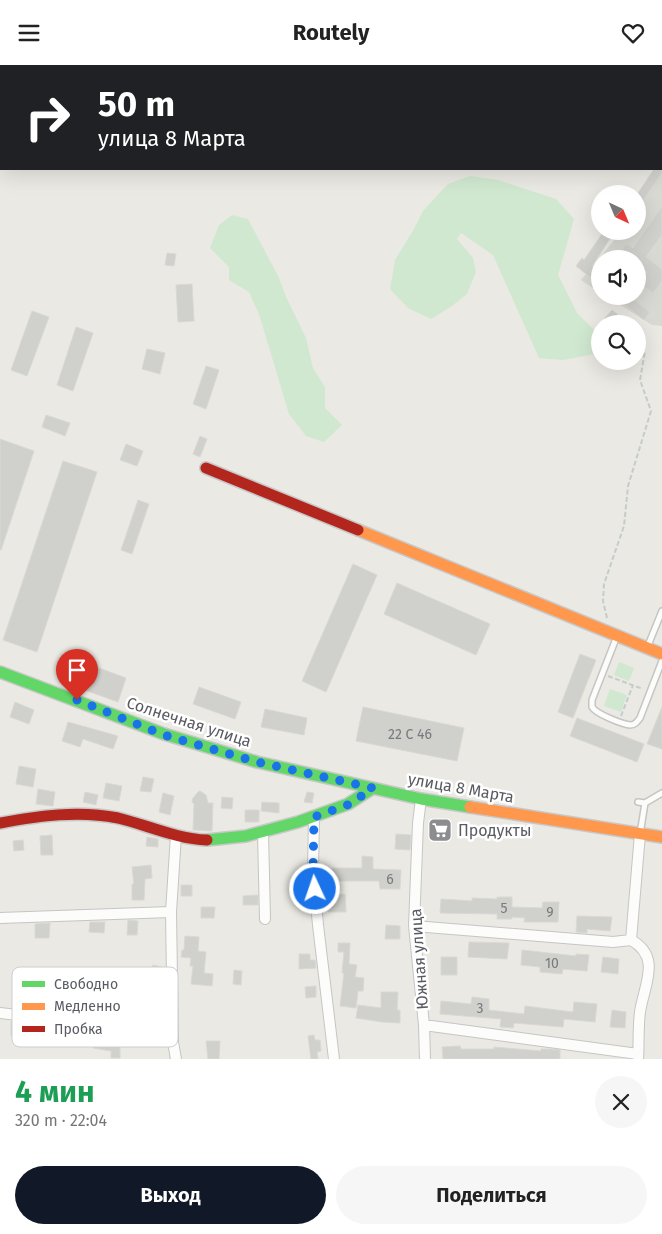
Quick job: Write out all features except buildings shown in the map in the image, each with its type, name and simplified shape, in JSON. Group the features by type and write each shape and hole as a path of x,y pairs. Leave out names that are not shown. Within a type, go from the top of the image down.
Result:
{"street":[{"path":"206,468 662,655"},
{"name":"Солнечная улица","path":"0,672 164,735 257,762 373,788"},
{"path":"0,823 91,814 121,819 176,835 216,841 263,832 314,817 350,804 373,788"},
{"name":"улица 8 Марта","path":"373,788 421,799 662,837"},
{"name":"Южная улица","path":"421,799 418,823 414,926 424,1025 425,1059"},
{"path":"314,817 313,871 334,1059"},
{"path":"263,832 264,919"},
{"path":"631,940 640,834"},
{"path":"172,967 171,912 176,835"},
{"path":"0,918 171,912"},
{"path":"414,926 613,942 631,940 640,945 649,960 647,988 640,1012 638,1057 424,1025"}],"lane":[{"path":"647,649 662,611"},
{"path":"614,636 592,700 592,707 596,712 630,725 638,721 662,661"},
{"path":"638,802 646,803 662,793"},
{"path":"640,834 646,803"}],"path":[{"path":"614,636 605,610 604,584 624,525 628,486 651,411 640,379 642,370"},
{"path":"602,673 650,692"},
{"path":"619,721 633,685"}],"shaded area":[{"path":"662,170 662,326 652,325 646,321 646,315 636,315 620,305 646,305 646,250 606,250 614,240 646,240 646,195"},
{"path":"591,268 591,287 581,280"}],"green space":[{"path":"470,176 498,180 556,199 574,219 558,275 577,313 591,327 591,355 563,360 539,358 493,255 461,233 457,239 473,258 476,272 467,294 452,306 431,319 408,308 390,289 395,260 423,211 448,184"},
{"path":"232,215 248,219 278,276 306,338 313,368 325,387 325,408 342,425 324,442 306,436 289,414 259,314 249,292 229,280 229,267 210,248 219,225"},
{"path":"619,662 634,668 629,681 614,675"},
{"path":"610,689 627,695 621,712 604,706"}],"traffic: fast":[{"path":"0,672 164,734 257,762 421,799 470,807"},
{"path":"207,840 246,836 298,822 348,804 373,788"}],"traffic: slow":[{"path":"358,530 662,654"},
{"path":"470,807 662,837"}],"traffic: jam":[{"path":"206,468 358,530"},
{"path":"0,823 29,818 88,814 118,818 185,837 207,840"}],"place":[{"name":"Продукты","path":"440,830"}],"route":[{"path":"77,700 164,735 257,762 373,788 350,804 314,817 313,871 315,889"}]}
